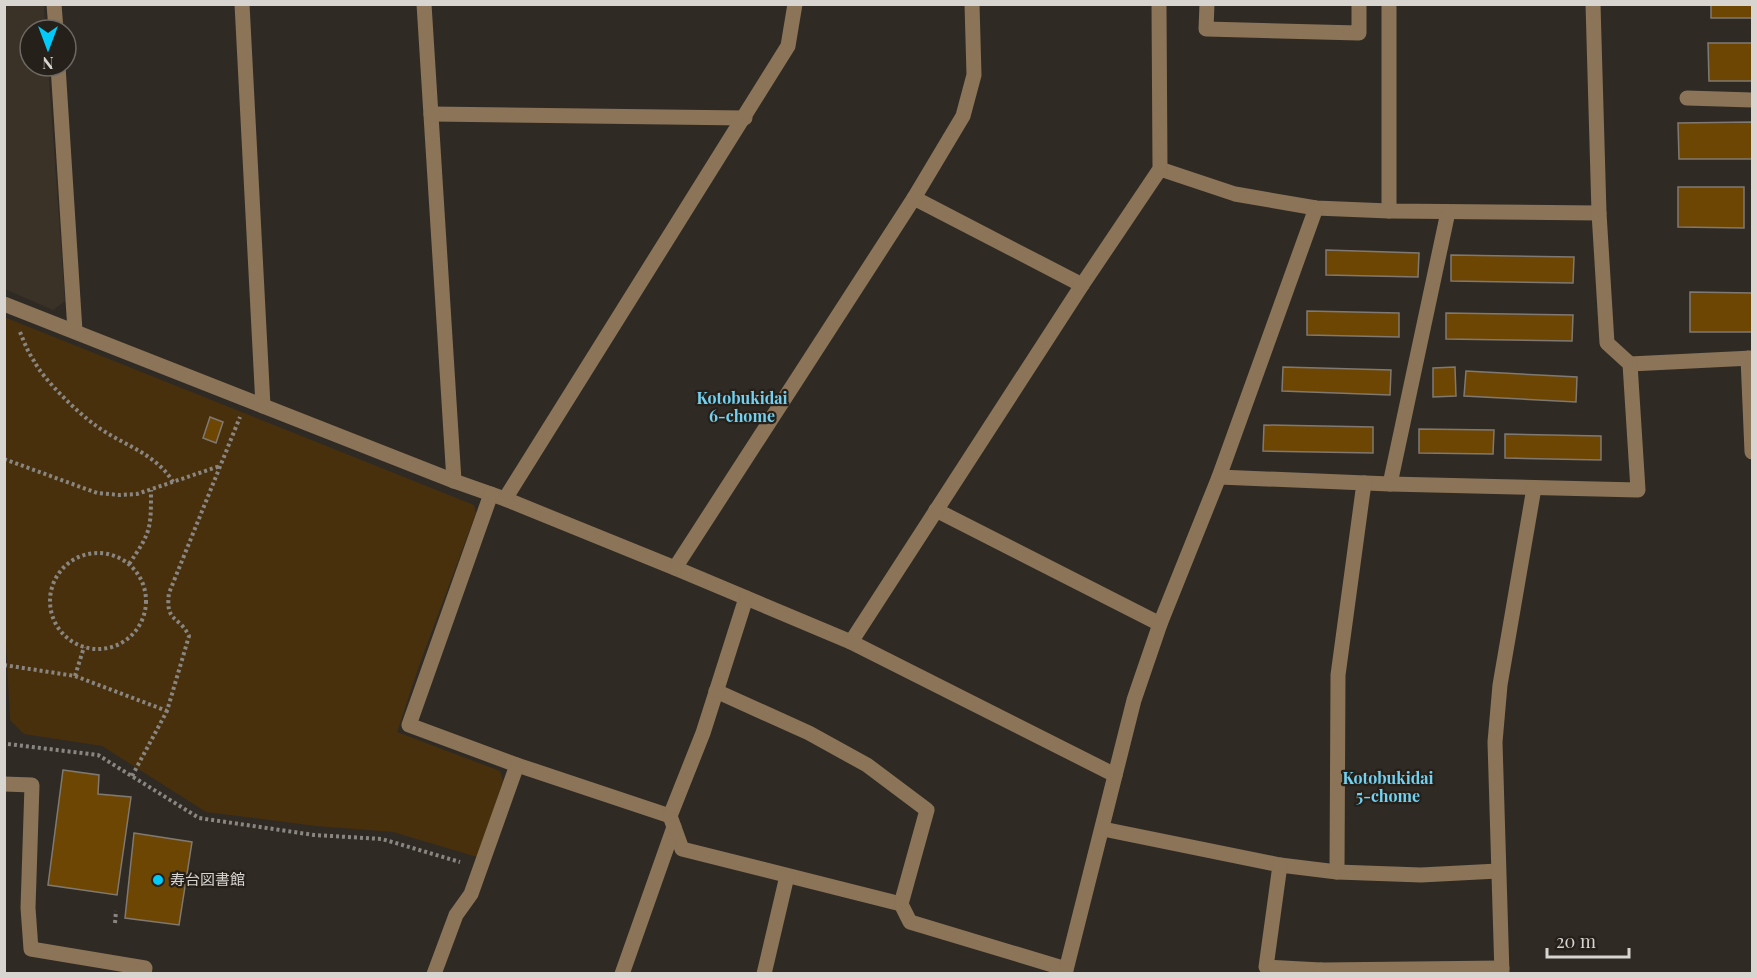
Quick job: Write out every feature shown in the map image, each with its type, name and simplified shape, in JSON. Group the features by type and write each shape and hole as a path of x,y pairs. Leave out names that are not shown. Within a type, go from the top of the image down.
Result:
{"street":[{"path":"242,4 263,406"},
{"path":"424,4 454,481"},
{"path":"672,821 410,725 498,496 745,117 788,46 795,4"},
{"path":"675,568 915,198 963,116 974,75 972,4"},
{"path":"851,642 1082,285 1160,169 1159,4"},
{"path":"1207,4 1206,29 1359,33 1359,4"},
{"path":"1389,4 1389,211"},
{"path":"1219,477 1638,490 1630,364 1607,343 1599,213 1593,4"},
{"path":"59,78 75,331"},
{"path":"1687,98 1752,100"},
{"path":"431,114 745,117"},
{"path":"1160,169 1235,194 1316,208 1599,213"},
{"path":"915,198 1082,285"},
{"path":"716,692 809,733 867,765 927,810 901,904 910,922 1065,971 1134,700 1160,624 1219,477 1316,208"},
{"path":"1390,484 1449,212"},
{"path":"9,306 454,481 498,496 851,642 1115,775"},
{"path":"1630,364 1750,358 1752,452"},
{"path":"1337,872 1338,675 1364,483"},
{"path":"1280,865 1266,967 1321,972 1502,971 1497,871 1495,742 1500,685 1534,488"},
{"path":"936,510 1160,624"},
{"path":"622,974 746,598"},
{"path":"434,974 456,915 471,894 517,765"},
{"path":"4,784 32,785 28,908 31,949 145,968 144,974"},
{"path":"672,821 682,849 901,904"},
{"path":"1103,829 1280,865 1337,872 1421,875 1497,871"},
{"path":"764,974 787,876"}],"path":[{"path":"9,306 35,363 54,387 95,425 131,445 168,474 173,482"},
{"path":"132,776 167,711 189,636 185,628 170,615 167,606 169,592 247,400"},
{"path":"4,459 98,493 119,495 137,494 220,466"},
{"path":"129,564 148,537 151,521 151,489"},
{"path":"92,552 108,553 129,564 143,582 147,597 145,613 139,627 128,639 115,646 99,649 84,647 69,640 57,628 51,613 49,597 53,581 63,567 76,557 92,552"},
{"path":"75,676 84,647"},
{"path":"4,665 75,676 167,711"},
{"path":"8,744 98,755 198,818 314,835 382,839 480,868"},
{"path":"115,923 116,911"}],"shaded area":[{"path":"5,4 44,5 45,18 18,18 18,78 49,78 65,301 53,310 5,289"},
{"path":"4,317 474,505 476,513 397,732 500,771 503,781 477,857 393,832 316,826 206,812 102,746 24,734 10,720 4,604"}],"building":[{"path":"1711,4 1752,4 1752,18 1711,18"},
{"path":"1708,43 1752,43 1752,81 1709,81"},
{"path":"1752,122 1752,159 1679,159 1678,123"},
{"path":"1678,187 1744,187 1744,228 1678,227"},
{"path":"1326,250 1419,253 1418,277 1326,275"},
{"path":"1451,255 1574,257 1573,283 1451,281"},
{"path":"1690,292 1752,293 1752,332 1690,332"},
{"path":"1307,311 1399,313 1399,337 1307,335"},
{"path":"1446,313 1573,315 1572,341 1446,339"},
{"path":"1283,367 1391,370 1390,395 1282,391"},
{"path":"1455,367 1456,396 1433,397 1433,368"},
{"path":"1466,371 1577,377 1576,402 1464,396"},
{"path":"210,417 223,422 216,443 203,438"},
{"path":"1264,425 1373,427 1373,453 1263,451"},
{"path":"1419,429 1494,430 1493,454 1419,453"},
{"path":"1505,434 1601,436 1601,460 1505,458"},
{"path":"63,770 99,775 98,794 131,797 117,895 48,885"},
{"name":"寿台図書館","path":"134,833 192,842 179,925 125,918"}],"place":[{"name":"寿台図書館","path":"158,880"}],"district":[{"name":"Kotobukidai 6-chome","path":"742,407"},
{"name":"Kotobukidai 5-chome","path":"1388,787"}]}
